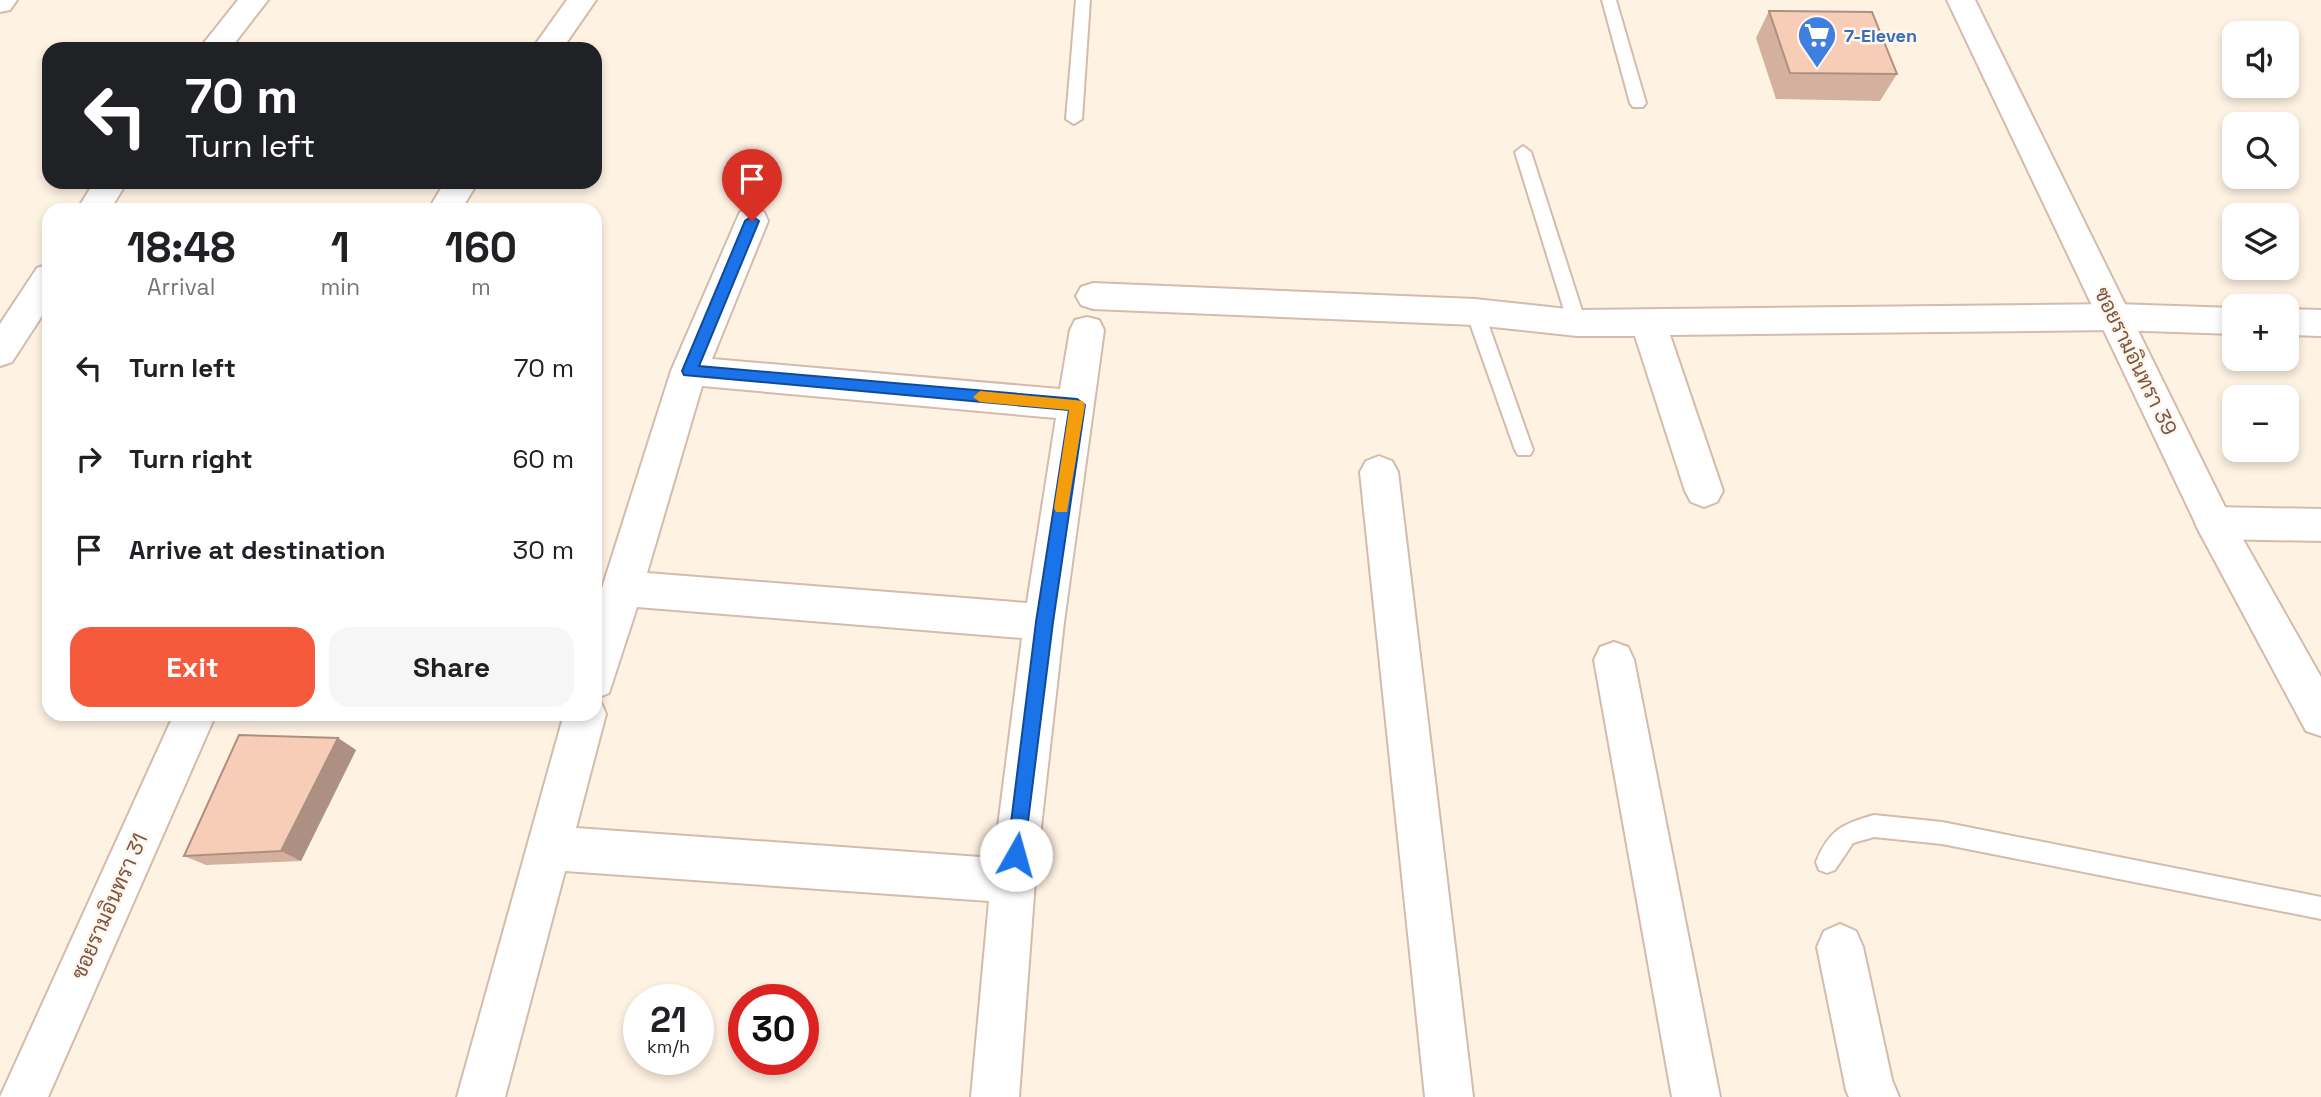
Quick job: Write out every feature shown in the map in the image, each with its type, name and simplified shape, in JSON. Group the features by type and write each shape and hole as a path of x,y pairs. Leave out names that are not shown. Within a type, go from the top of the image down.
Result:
{"street":[{"path":"220,42 254,0"},
{"path":"552,42 582,0"},
{"name":"ซอยรามอินทรา 39","path":"1961,0 2214,523 2321,717"},
{"path":"602,656 689,371 752,221"},
{"path":"0,352 42,288"},
{"path":"995,1097 1013,881 1044,622 1090,313 1475,312 1577,323 1649,324 2115,317 2222,321"},
{"path":"2299,322 2321,323"},
{"path":"1649,324 1704,491"},
{"path":"689,371 1077,405"},
{"path":"1379,472 1449,1097"},
{"path":"2214,523 2321,525"},
{"path":"622,588 1044,622"},
{"path":"1614,660 1696,1097"},
{"name":"ซอยรามอินทรา 31","path":"24,1097 192,721"},
{"path":"481,1097 583,721"},
{"path":"547,848 1013,881"},
{"path":"1840,947 1870,1090 1875,1097"}],"lane":[{"path":"1074,119 1083,0"},
{"path":"1609,0 1637,103"},
{"path":"1523,152 1577,323"},
{"path":"1475,312 1524,450"},
{"path":"1827,862 1846,834 1874,826 1942,832 2321,908"}],"building":[{"path":"1769,11 1872,12 1897,74 1790,73"},
{"path":"239,735 338,738 281,851 184,856"}],"slow traffic":[{"path":"980,397 1077,405 1062,508"}],"place":[{"name":"7-Eleven","path":"1817,69"}],"route":[{"path":"752,221 689,371 1077,405 1044,622 1016,855"}]}
